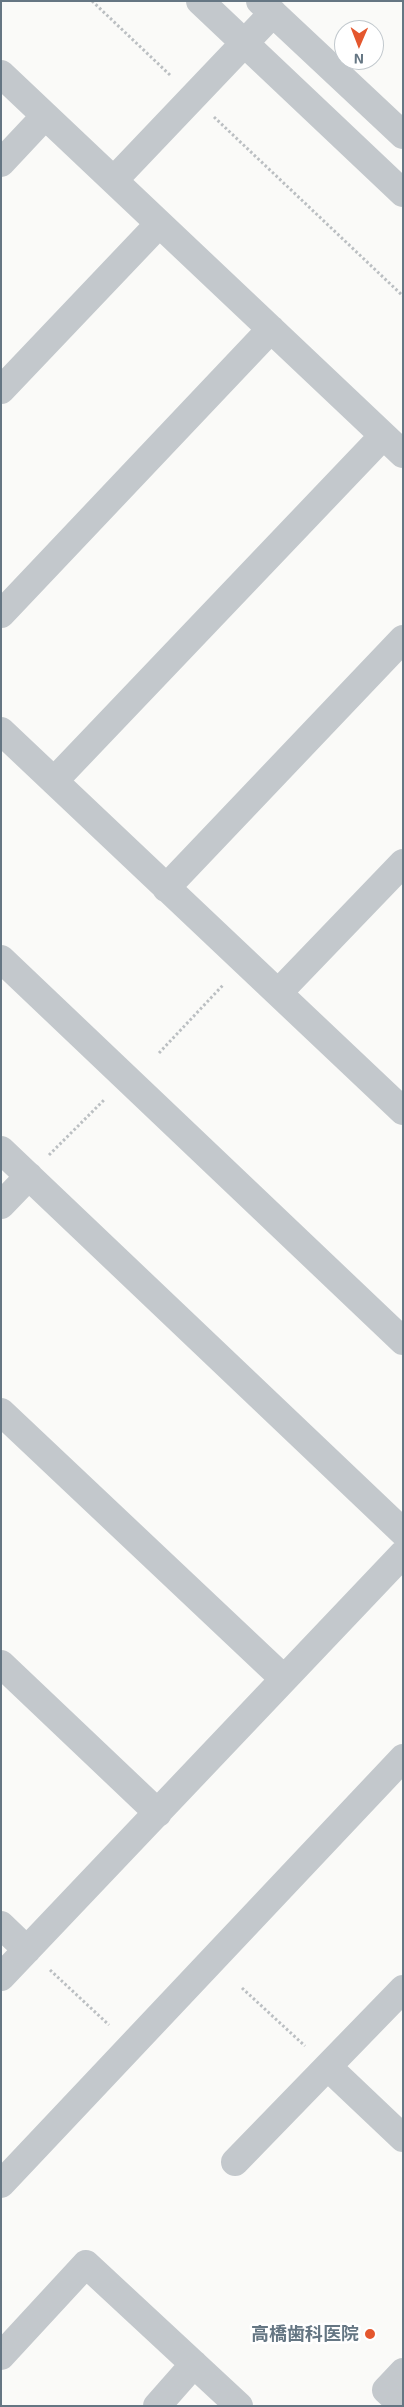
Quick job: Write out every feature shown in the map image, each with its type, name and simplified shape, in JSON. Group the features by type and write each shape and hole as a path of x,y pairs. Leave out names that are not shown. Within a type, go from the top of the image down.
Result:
{"street":[{"path":"200,1 403,193"},
{"path":"114,180 244,43 266,7 403,136"},
{"path":"1,74 403,454"},
{"path":"1,162 46,116"},
{"path":"1,390 159,224"},
{"path":"1,614 271,329"},
{"path":"54,781 383,436"},
{"path":"166,888 403,639"},
{"path":"1,731 278,993 399,1100"},
{"path":"278,993 403,863"},
{"path":"1,959 403,1341"},
{"path":"1,1150 403,1532"},
{"path":"1,1205 29,1176"},
{"path":"1,1412 284,1679"},
{"path":"1,1977 403,1554"},
{"path":"1,1664 158,1813"},
{"path":"1,2184 403,1758"},
{"path":"1,1925 28,1950"},
{"path":"235,2162 403,1989"},
{"path":"328,2067 403,2138"},
{"path":"1,2356 86,2264 239,2406"},
{"path":"157,2406 194,2364"},
{"path":"403,2372 386,2390 403,2406"}],"path":[{"path":"92,1 403,296"},
{"path":"159,1053 245,962"},
{"path":"29,1176 105,1098"},
{"path":"28,1950 110,2026"},
{"path":"242,1988 328,2067"}],"place":[{"name":"高橋歯科医院","path":"370,2334"}]}
